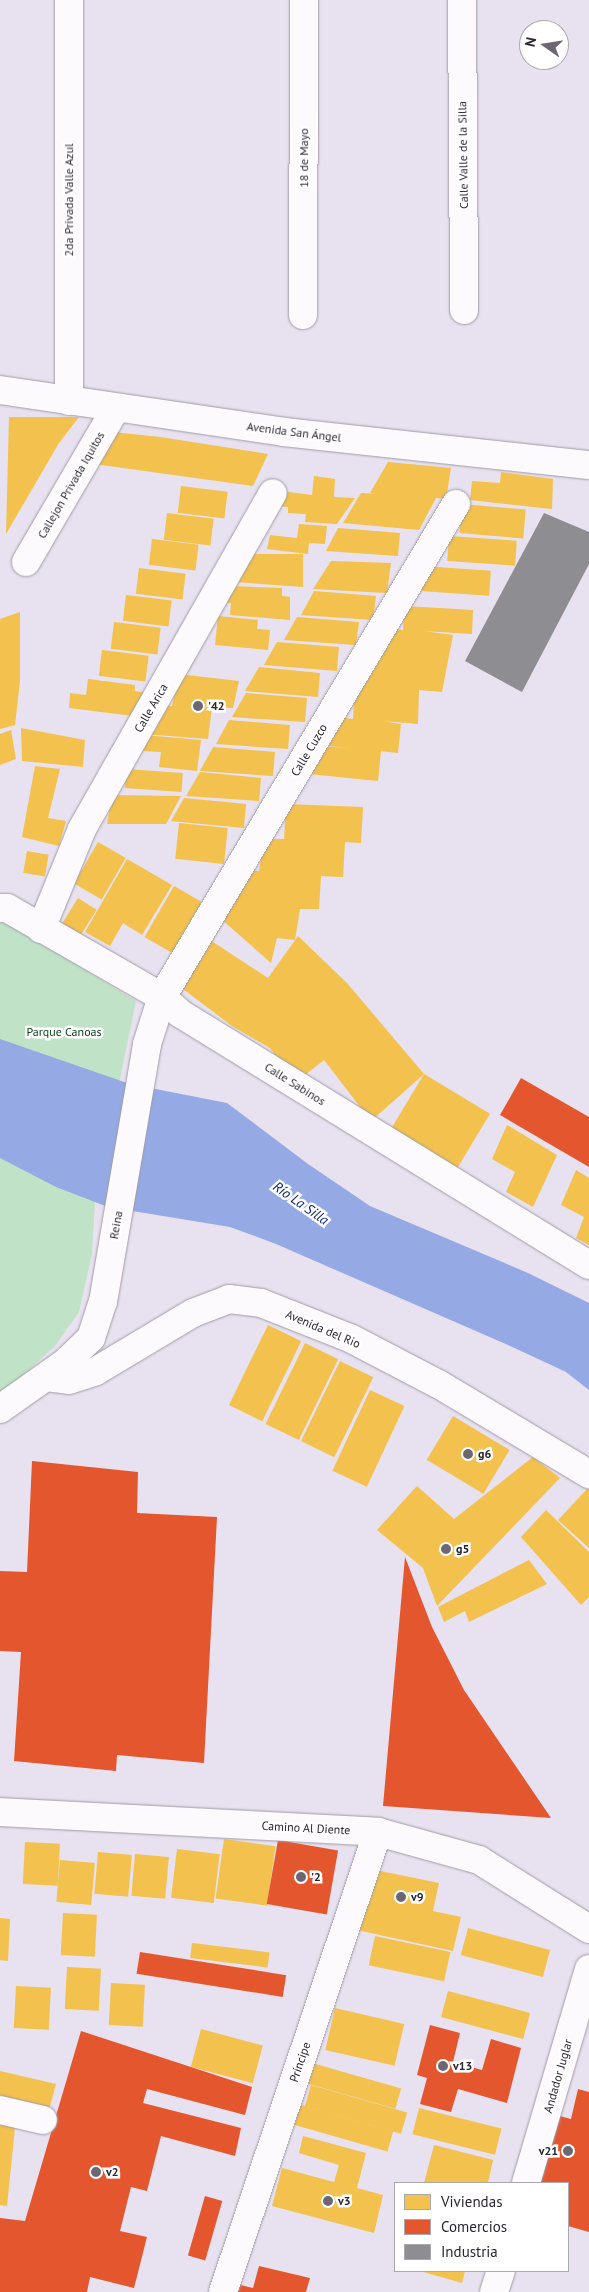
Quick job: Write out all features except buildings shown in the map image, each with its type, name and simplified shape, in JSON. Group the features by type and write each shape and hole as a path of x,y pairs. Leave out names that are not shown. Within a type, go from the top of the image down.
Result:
{"street":[{"name":"2da Privada Valle Azul","path":"69,0 69,401"},
{"name":"18 de Mayo","path":"303,315 304,0"},
{"name":"Calle Valle de la Silla","path":"462,0 464,310"},
{"name":"Avenida San Ángel","path":"0,390 284,432 589,465"},
{"name":"Callejon Privada Iquitos","path":"26,562 116,408"},
{"name":"Calle Arica","path":"41,929 82,829 273,493"},
{"name":"Calle Cuzco","path":"162,997 456,504"},
{"name":"Calle Sabinos","path":"0,908 6,908 162,997 180,1014 589,1265"},
{"name":"Reina","path":"0,1409 46,1377 91,1338 103,1302 147,1044 162,997"},
{"name":"Avenida del Rio","path":"46,1377 69,1380 96,1372 193,1313 229,1299 261,1304 350,1338 432,1381 589,1474"},
{"name":"Camino Al Diente","path":"0,1812 378,1832 479,1860 589,1929"},
{"name":"Príncipe","path":"223,2292 378,1832"},
{"name":"Andador Juglar","path":"526,2182 589,1969"},
{"path":"0,2110 43,2120"},
{"path":"494,2292 501,2272"}],"green space":[{"name":"Parque Canoas","path":"0,923 9,924 136,1001 95,1200 92,1254 79,1312 55,1346 0,1396"}],"water":[{"name":"Río La Silla","path":"0,1039 130,1084 227,1103 308,1164 370,1206 528,1273 589,1303 589,1390 566,1372 276,1244 230,1227 108,1207 56,1187 0,1158"}],"place":[{"name":"'42","path":"198,706"},
{"name":"g6","path":"468,1454"},
{"name":"g5","path":"446,1549"},
{"name":"'2","path":"301,1877"},
{"name":"v9","path":"401,1897"},
{"name":"v13","path":"443,2066"},
{"name":"v21","path":"568,2151"},
{"name":"v2","path":"96,2172"},
{"name":"v3","path":"328,2201"}]}
